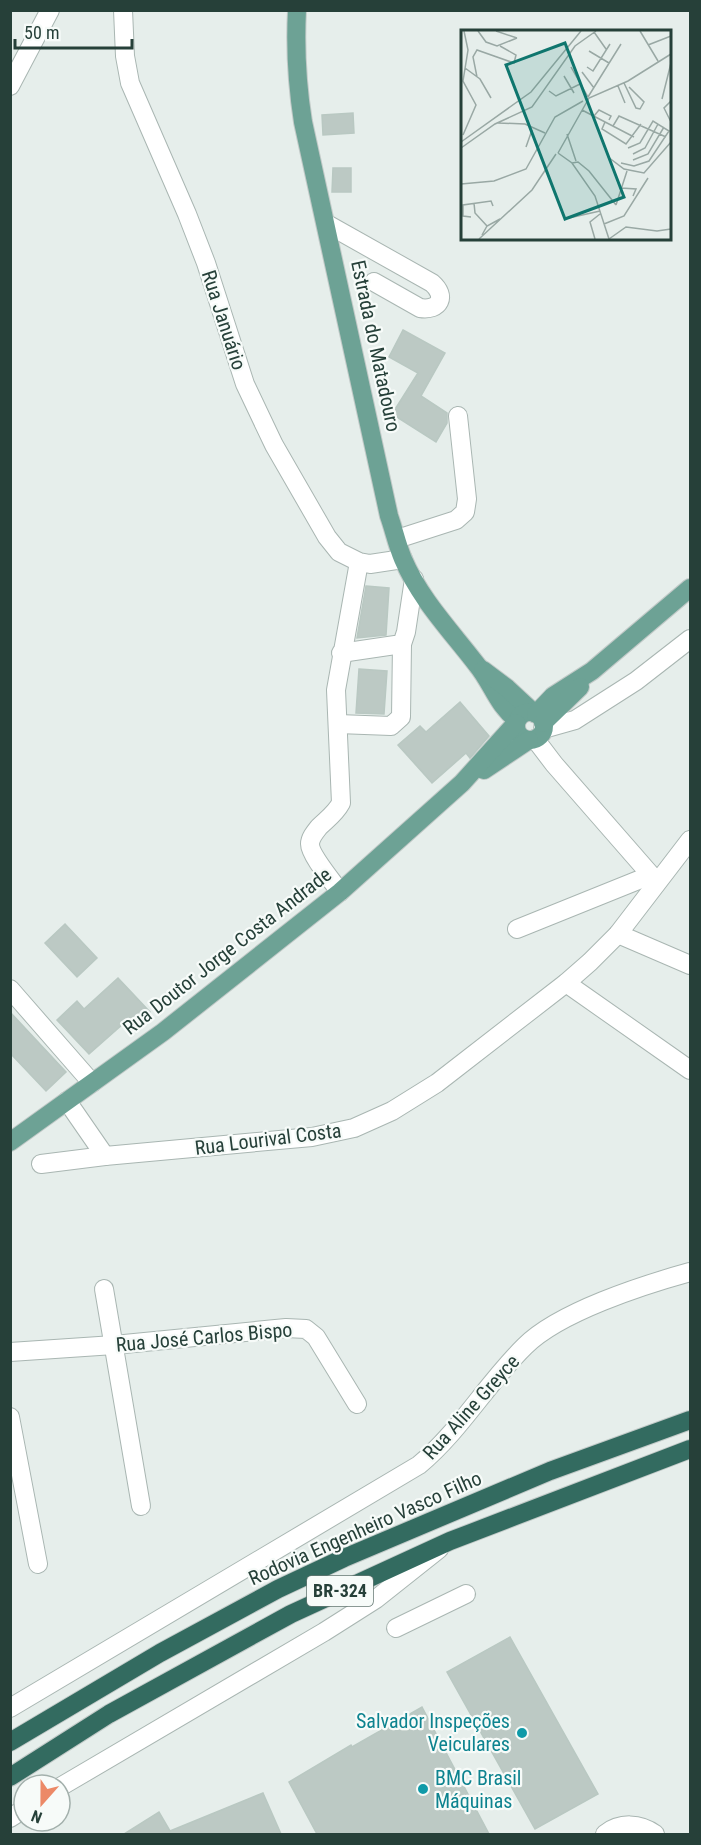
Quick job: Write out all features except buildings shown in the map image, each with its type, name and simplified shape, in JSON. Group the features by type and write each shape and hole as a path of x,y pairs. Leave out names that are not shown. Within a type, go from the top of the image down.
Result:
{"highway":[{"name":"Rodovia Engenheiro Vasco Filho","path":"10,1742 160,1653 278,1589 344,1558 550,1471 690,1420"},
{"name":"BR-324","path":"10,1777 109,1714 291,1614 450,1541 690,1449"}],"main road":[{"name":"Estrada do Matadouro","path":"297,10 295,39 303,122 389,516 403,559 451,633 479,667 499,702 532,725"},
{"name":"Rua Doutor Jorge Costa Andrade","path":"10,1142 163,1032 340,892 462,783 577,691 592,671 690,588"}],"street":[{"path":"10,86 50,10"},
{"name":"Rua Januário","path":"123,10 125,56 130,83 206,263 245,384 274,445 327,537 339,552 359,562"},
{"path":"327,224 432,283 441,294 435,308 420,308 374,282"},
{"path":"397,539 456,520 465,512 467,499 458,416"},
{"path":"340,892 310,845 312,836 333,816 341,803 336,690 341,652 359,562 370,564 403,559"},
{"path":"338,724 391,726 401,717 402,644 414,579"},
{"path":"517,929 654,878 554,764 532,725 575,720 636,681 690,639"},
{"path":"341,652 402,644"},
{"name":"Rua Lourival Costa","path":"41,1164 312,1137 354,1128 392,1111 436,1083 566,983 618,934 654,878 690,840"},
{"path":"618,934 690,964"},
{"path":"566,983 690,1070"},
{"path":"10,989 92,1083"},
{"path":"67,1101 105,1156"},
{"name":"Rua Aline Greyce","path":"10,1708 419,1465 439,1448 524,1346 544,1329 602,1302 690,1272"},
{"path":"104,1289 141,1506"},
{"name":"Rua José Carlos Bispo","path":"10,1352 114,1345 286,1328 306,1329 316,1337 357,1404"},
{"path":"10,1417 38,1564"},
{"path":"72,1780 324,1632 376,1599 450,1541"},
{"path":"396,1628 466,1594"},
{"path":"605,1834 620,1826 635,1826 655,1834"}],"place":[{"name":"Salvador Inspeções Veiculares","path":"522,1733"},
{"name":"BMC Brasil Máquinas","path":"423,1789"}]}
